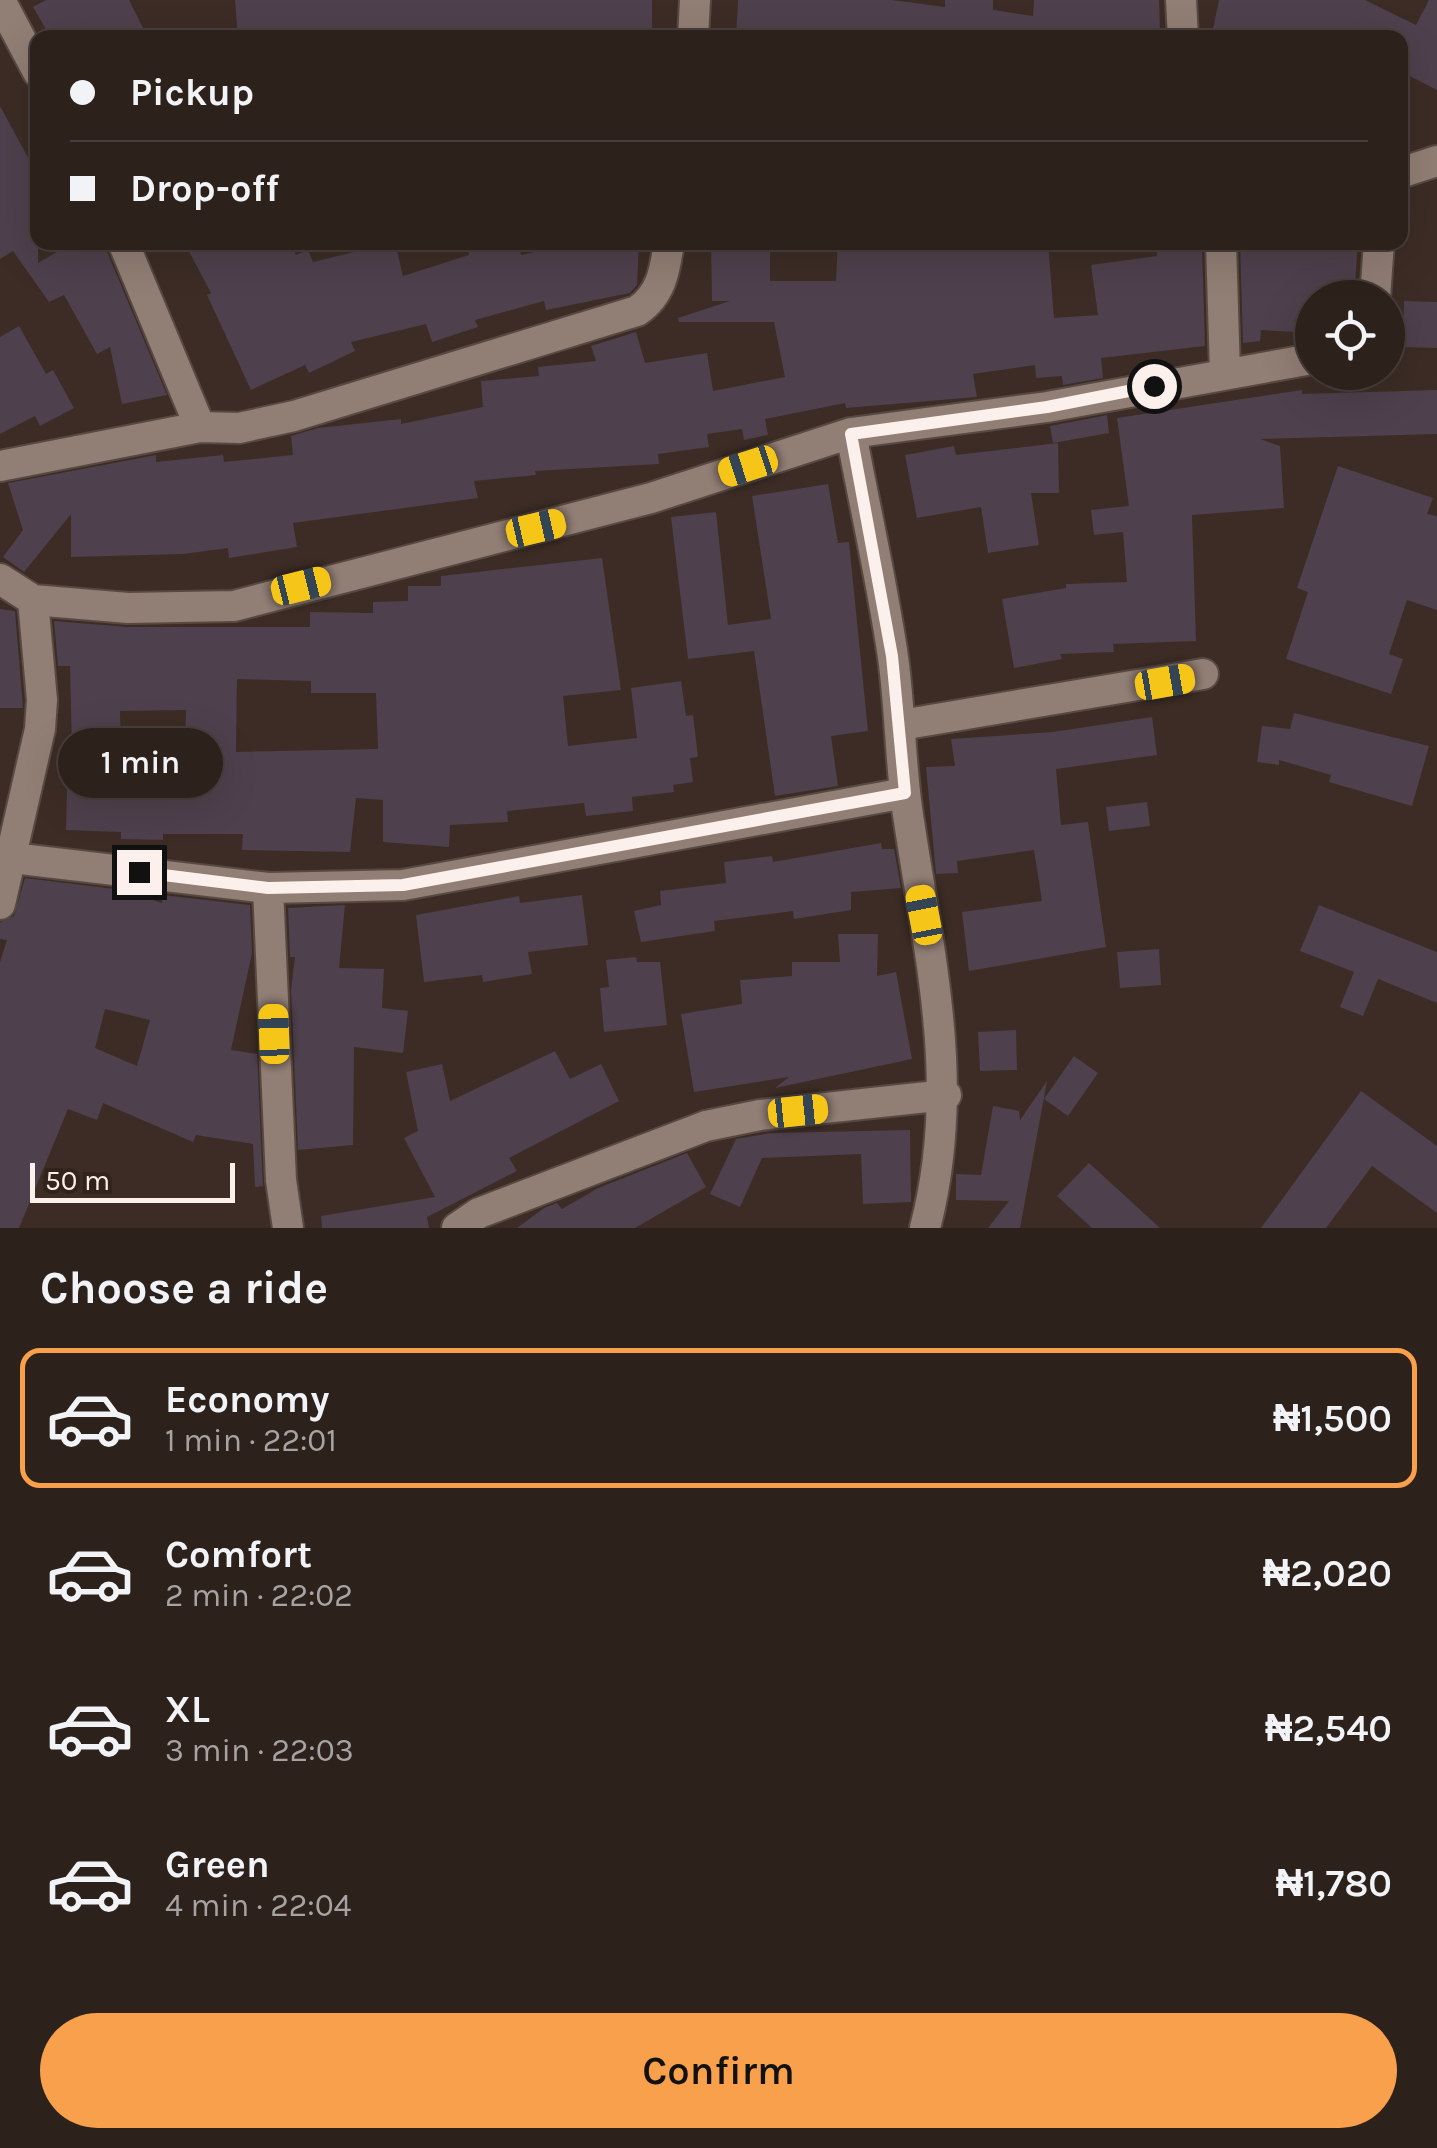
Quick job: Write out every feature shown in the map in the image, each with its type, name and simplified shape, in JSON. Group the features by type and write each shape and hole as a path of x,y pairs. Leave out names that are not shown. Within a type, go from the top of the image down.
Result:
{"street":[{"path":"0,0 30,57"},
{"path":"693,30 695,0"},
{"path":"1181,0 1183,30"},
{"path":"1408,170 1437,160"},
{"path":"126,250 200,426"},
{"path":"0,466 200,426 239,428 294,416 637,312 652,300 659,286 667,250"},
{"path":"1221,250 1224,373"},
{"path":"1377,280 1379,250"},
{"path":"0,579 34,600 190,610 234,606 652,498 851,434 1047,407 1295,362"},
{"path":"851,434 901,724 905,793 935,976 946,1095 934,1194 925,1228"},
{"path":"0,904 42,700 34,600"},
{"path":"901,724 1203,674"},
{"path":"12,858 268,888 419,883 905,793"},
{"path":"268,888 281,1180 288,1228"},
{"path":"458,1228 479,1213 706,1126 760,1115 946,1095"}],"building":[{"path":"46,0 129,0 144,30 46,30 33,7"},
{"path":"235,0 652,0 652,30 237,30"},
{"path":"738,0 892,0 945,7 945,0 993,0 993,10 1033,16 1034,0 1159,0 1160,30 736,30"},
{"path":"1219,0 1365,0 1416,25 1429,0 1437,0 1437,90 1408,75 1408,30 1213,30"},
{"path":"0,106 30,161 30,250 38,250 38,263 60,250 106,250 167,395 122,404 110,347 97,354 64,295 49,302 13,251 0,259"},
{"path":"188,250 293,250 296,255 308,250 313,262 362,250 397,250 403,276 469,255 468,250 519,250 521,255 544,250 639,250 637,285 630,293 546,310 544,301 475,320 478,327 432,342 426,324 351,342 355,351 309,373 305,365 251,390 207,295 211,293"},
{"path":"711,250 770,250 770,281 836,281 838,250 1049,250 1054,318 1098,315 1091,265 1157,256 1157,251 1202,250 1205,346 1101,358 1103,378 1063,385 1062,376 1036,378 1035,365 973,374 977,397 846,408 845,403 765,419 768,435 744,440 742,429 707,434 709,447 658,454 659,464 535,471 536,475 474,481 478,498 293,523 297,547 229,558 228,548 183,554 71,557 71,514 24,572 3,557 23,530 8,483 156,455 156,462 223,455 224,462 293,455 291,436 318,428 401,419 401,424 483,407 481,381 539,376 538,367 596,361 591,346 636,332 645,363 707,353 713,391 785,377 774,322 679,322 678,318 730,301 712,301"},
{"path":"1240,250 1357,250 1355,280 1295,280 1295,332 1261,330 1260,341 1243,343"},
{"path":"1405,301 1437,302 1437,348 1405,347"},
{"path":"19,326 46,374 53,370 74,408 40,426 35,416 0,434 0,337"},
{"path":"1302,390 1302,394 1437,390 1437,434 1260,439 1280,446 1284,508 1192,515 1196,641 1113,644 1114,652 1060,654 1062,659 1014,668 1002,599 1066,588 1066,584 1127,582 1123,532 1094,535 1091,510 1129,506 1117,418"},
{"path":"1107,415 1109,433 1053,443 1050,426"},
{"path":"1058,443 1059,493 1031,493 1039,545 988,553 981,507 917,518 905,455 954,446 956,455"},
{"path":"1338,466 1433,498 1427,514 1437,516 1437,610 1407,600 1389,654 1403,659 1391,694 1286,659 1308,592 1297,588"},
{"path":"828,484 838,543 849,542 868,731 831,736 838,786 775,796 754,651 688,659 671,517 716,512 728,625 771,619 752,496"},
{"path":"602,558 621,690 563,696 568,746 637,738 631,688 681,681 686,716 693,715 698,757 690,758 693,782 673,785 674,792 632,797 633,811 586,816 584,803 507,811 508,822 450,825 449,847 383,842 383,800 356,798 350,852 242,850 243,834 163,834 163,840 121,839 121,832 66,830 68,750 72,751 70,666 58,666 54,621 128,627 310,627 310,612 373,613 373,602 408,601 408,586 441,586 441,576","holes":["237,679 311,681 311,693 376,693 378,749 236,752","186,710 185,757 121,755 120,711"]},
{"path":"0,609 15,611 23,708 0,708"},
{"path":"1294,713 1429,746 1412,806 1329,782 1331,775 1279,760 1279,765 1257,762 1262,726 1290,729"},
{"path":"1152,717 1157,755 1056,769 1061,825 1088,822 1106,947 969,971 962,912 1042,901 1034,850 957,861 958,873 936,874 926,767 955,766 951,739 1053,732"},
{"path":"1147,802 1150,826 1109,831 1106,807"},
{"path":"881,843 882,849 894,849 901,888 851,892 851,910 794,919 793,911 714,921 715,931 641,942 634,911 661,905 660,891 726,883 724,862 772,856 773,862"},
{"path":"25,878 123,890 162,903 163,895 250,905 252,953 231,1050 257,1054 263,1186 255,1187 253,1144 196,1135 193,1142 103,1103 97,1120 68,1109 19,1228 0,1228 0,962 7,940 0,939 0,922 14,916","holes":["105,1009 150,1020 137,1066 95,1048"]},
{"path":"582,895 588,945 528,952 532,974 483,982 482,975 424,982 416,915 519,896 520,903"},
{"path":"345,905 339,968 384,969 382,1008 408,1011 403,1053 354,1047 353,1145 298,1150 291,990 295,957 290,957 288,908"},
{"path":"1319,905 1437,952 1437,1003 1378,979 1363,1016 1340,1007 1354,972 1300,951"},
{"path":"838,934 878,934 877,976 896,972 912,1059 775,1088 789,1077 694,1092 681,1014 742,1004 740,980 792,976 792,962 840,962"},
{"path":"1159,949 1161,985 1120,988 1117,952"},
{"path":"636,957 637,962 660,962 667,1025 604,1032 600,988 609,987 606,960"},
{"path":"1016,1030 1017,1070 980,1071 978,1032"},
{"path":"555,1051 570,1079 601,1064 619,1101 509,1158 517,1171 427,1217 429,1228 322,1228 321,1216 435,1197 404,1138 418,1131 406,1072 442,1064 450,1101"},
{"path":"1074,1056 1098,1073 1068,1116 1044,1099"},
{"path":"1047,1081 1020,1228 988,1228 1009,1201 956,1200 956,1174 981,1175 993,1106 1019,1111 1020,1120"},
{"path":"1361,1091 1437,1146 1437,1213 1372,1166 1326,1228 1261,1228"},
{"path":"910,1130 911,1202 863,1204 861,1154 762,1158 740,1207 710,1194 736,1139 771,1133"},
{"path":"687,1153 706,1187 635,1228 517,1228 544,1208 557,1203 562,1209 598,1188"},
{"path":"1089,1163 1160,1228 1092,1228 1057,1196"}],"route":[{"path":"139,872 268,888 403,885 804,815 905,793 892,656 851,434 1047,407 1154,386"}]}
